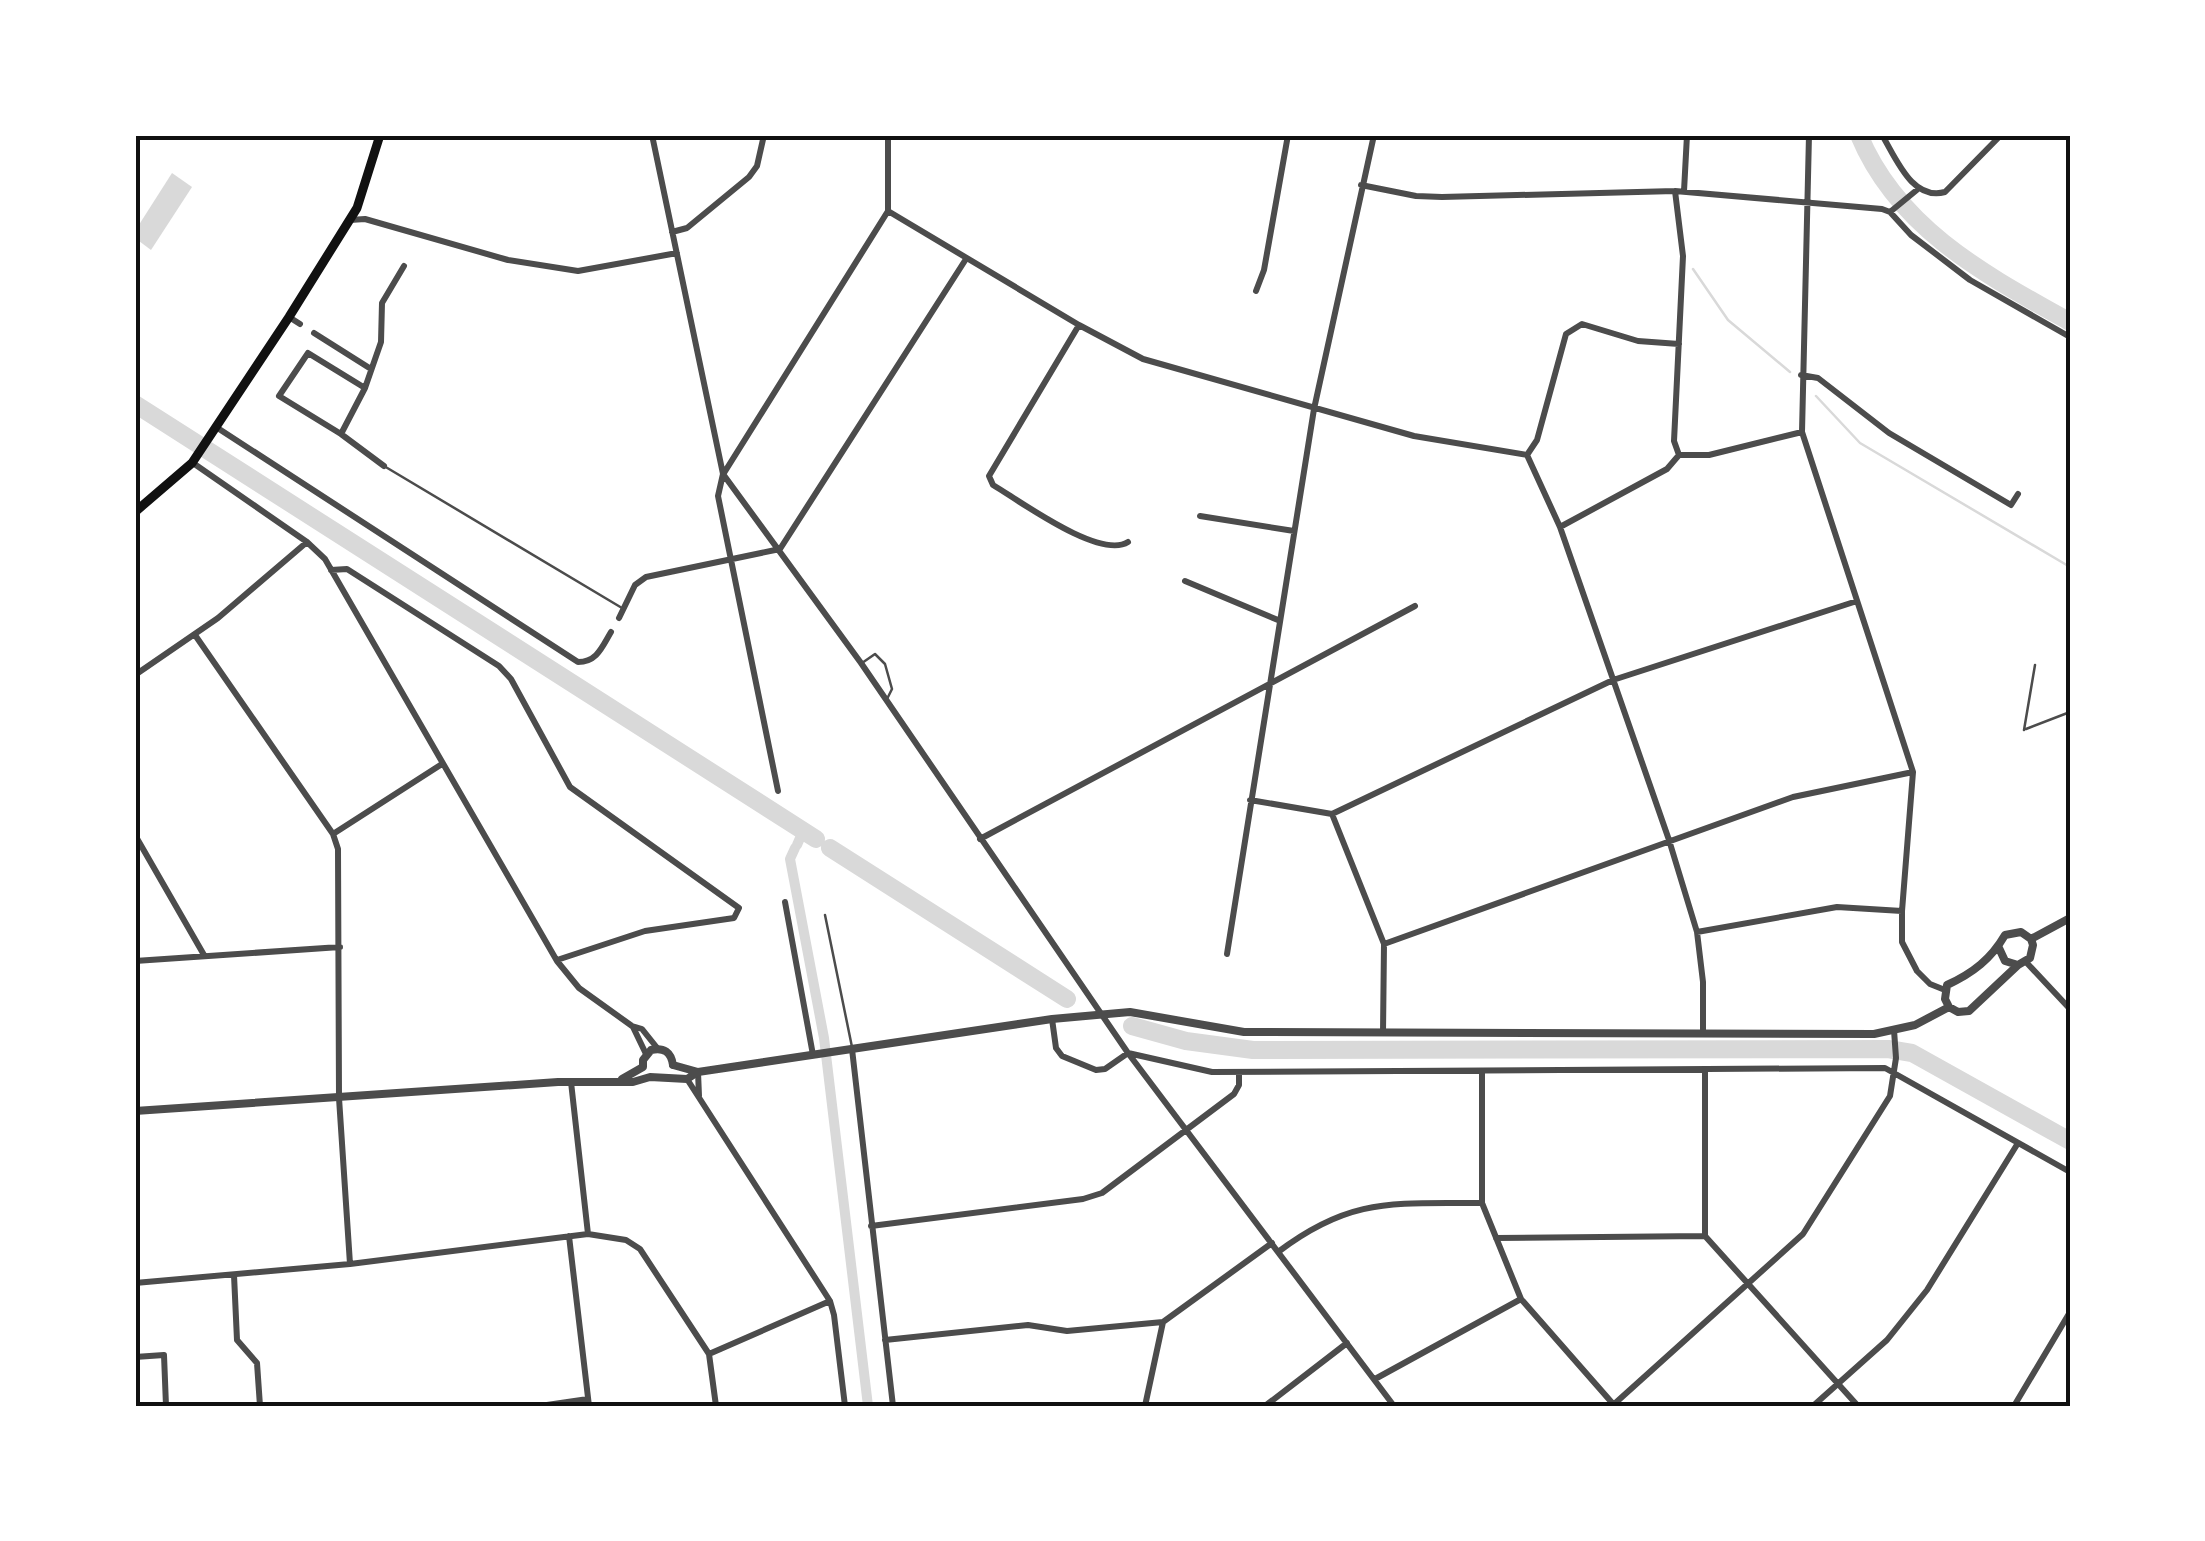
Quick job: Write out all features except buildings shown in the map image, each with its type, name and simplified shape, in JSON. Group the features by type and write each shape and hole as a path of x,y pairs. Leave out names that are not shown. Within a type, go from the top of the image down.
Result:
{"main road":[{"path":"135,512 192,462 289,317 350,220 380,135"}],"street":[{"path":"652,135 723,474 861,664 1128,1053 1394,1406"},
{"path":"672,232 688,228 750,177 757,166 764,135"},
{"path":"778,792 718,496 723,474 888,212 888,135"},
{"path":"1256,291 1264,270 1288,135"},
{"path":"1227,954 1314,409 1374,135"},
{"path":"1684,191 1687,135"},
{"path":"1810,135 1802,432 1912,772 1902,942 1909,959 1930,984 1945,990"},
{"path":"1882,135 1918,189 1935,195 1945,192 2001,135"},
{"path":"1361,186 1416,196 1675,190 1893,210 1918,189"},
{"path":"1675,190 1682,256 1674,441 1679,455"},
{"path":"1893,210 1910,235 1970,280 2070,336"},
{"path":"888,212 1143,359 1414,436 1526,455"},
{"path":"350,220 365,219 508,260 578,271 677,253"},
{"path":"619,618 635,585 646,577 780,549 966,259"},
{"path":"342,434 365,388 381,342 382,303 404,266"},
{"path":"289,317 300,324"},
{"path":"1526,455 1538,440 1566,334 1582,324 1638,341 1679,344"},
{"path":"1079,325 989,476 993,485 1101,546 1119,548 1128,542"},
{"path":"314,333 371,369"},
{"path":"365,388 308,352 279,396 342,434 384,466"},
{"path":"1801,375 1818,378 1890,433 2011,505 2018,494"},
{"path":"214,427 578,662 596,657 611,632"},
{"path":"1560,527 1667,469 1679,455 1709,455 1802,432"},
{"path":"1526,455 1560,527 1670,840 1697,932 1704,1034"},
{"path":"192,462 307,542 332,570 557,960 579,988 642,1029 658,1049 670,1054 673,1064 667,1076"},
{"path":"1200,516 1294,531"},
{"path":"135,675 195,635 307,542"},
{"path":"332,570 347,569 499,666 512,678 570,787 739,908 734,918 645,930 557,960"},
{"path":"1185,581 1278,620"},
{"path":"1250,800 1332,814 1613,680 1857,600"},
{"path":"980,839 1415,606"},
{"path":"195,635 333,834 338,849 339,1098 350,1264"},
{"path":"333,834 442,764"},
{"path":"1384,944 1794,796 1912,772"},
{"path":"1332,814 1384,944 1384,1034"},
{"path":"135,834 204,956"},
{"path":"785,902 814,1055"},
{"path":"1697,932 1836,907 1902,912"},
{"path":"2031,939 2070,918"},
{"path":"2010,932 2022,932 2031,939 2033,952 1969,1011 1958,1012 1949,1007 1945,990 1976,969 2010,932"},
{"path":"135,961 340,947"},
{"path":"1999,948 2005,960 2022,963 2070,1009"},
{"path":"135,1112 572,1082 633,1082 650,1077 687,1079 698,1072 1101,1014 1146,1014 1244,1032 1874,1034 1915,1025 1949,1007"},
{"path":"1052,1020 1056,1048 1062,1056 1096,1070 1105,1069 1128,1053 1212,1072 1885,1068 2070,1172"},
{"path":"622,1080 643,1066 646,1054 632,1026"},
{"path":"1482,1070 1482,1203 1521,1299 1613,1405 1803,1234 1890,1096 1897,1043 1894,1030"},
{"path":"646,1054 658,1049"},
{"path":"847,1049 893,1406"},
{"path":"673,1064 698,1072"},
{"path":"643,1066 650,1077"},
{"path":"1705,1068 1704,1236 1858,1406"},
{"path":"698,1072 699,1097"},
{"path":"871,1226 1083,1199 1102,1193 1234,1094 1240,1072"},
{"path":"687,1079 830,1301 845,1406"},
{"path":"572,1082 588,1234"},
{"path":"1813,1406 1887,1340 1927,1290 2018,1143"},
{"path":"1278,1252 1311,1227 1347,1211 1387,1204 1482,1203"},
{"path":"135,1284 350,1264 588,1234 626,1240 640,1249 709,1354 716,1406"},
{"path":"540,1406 588,1403 569,1236"},
{"path":"1496,1238 1704,1236"},
{"path":"885,1340 1028,1325 1067,1331 1163,1322 1272,1243"},
{"path":"234,1276 237,1340 258,1363 260,1406"},
{"path":"1374,1378 1521,1299"},
{"path":"709,1354 830,1301"},
{"path":"2014,1406 2070,1312"},
{"path":"1145,1406 1163,1322"},
{"path":"1264,1406 1347,1344"},
{"path":"135,1356 164,1355 166,1406"}],"lane":[{"path":"384,466 623,609"},
{"path":"861,664 875,654 885,664 892,688 885,702"},
{"path":"2036,665 2024,730 2070,712"},
{"path":"825,915 847,1049"}],"shaded area":[{"path":"172,173 192,187 151,250 135,238 135,231"}],"waterway":[{"path":"1859,135 1876,168 1921,223 1977,267 2070,322"},
{"path":"1693,269 1728,320 1790,372"},
{"path":"1816,396 1860,443 2070,567"},
{"path":"135,404 816,839"},
{"path":"797,845 803,831"},
{"path":"795,848 790,859 824,1038 868,1406"},
{"path":"830,848 1067,999"},
{"path":"1132,1026 1186,1041 1253,1050 1888,1049 1912,1053 2070,1141"}]}
